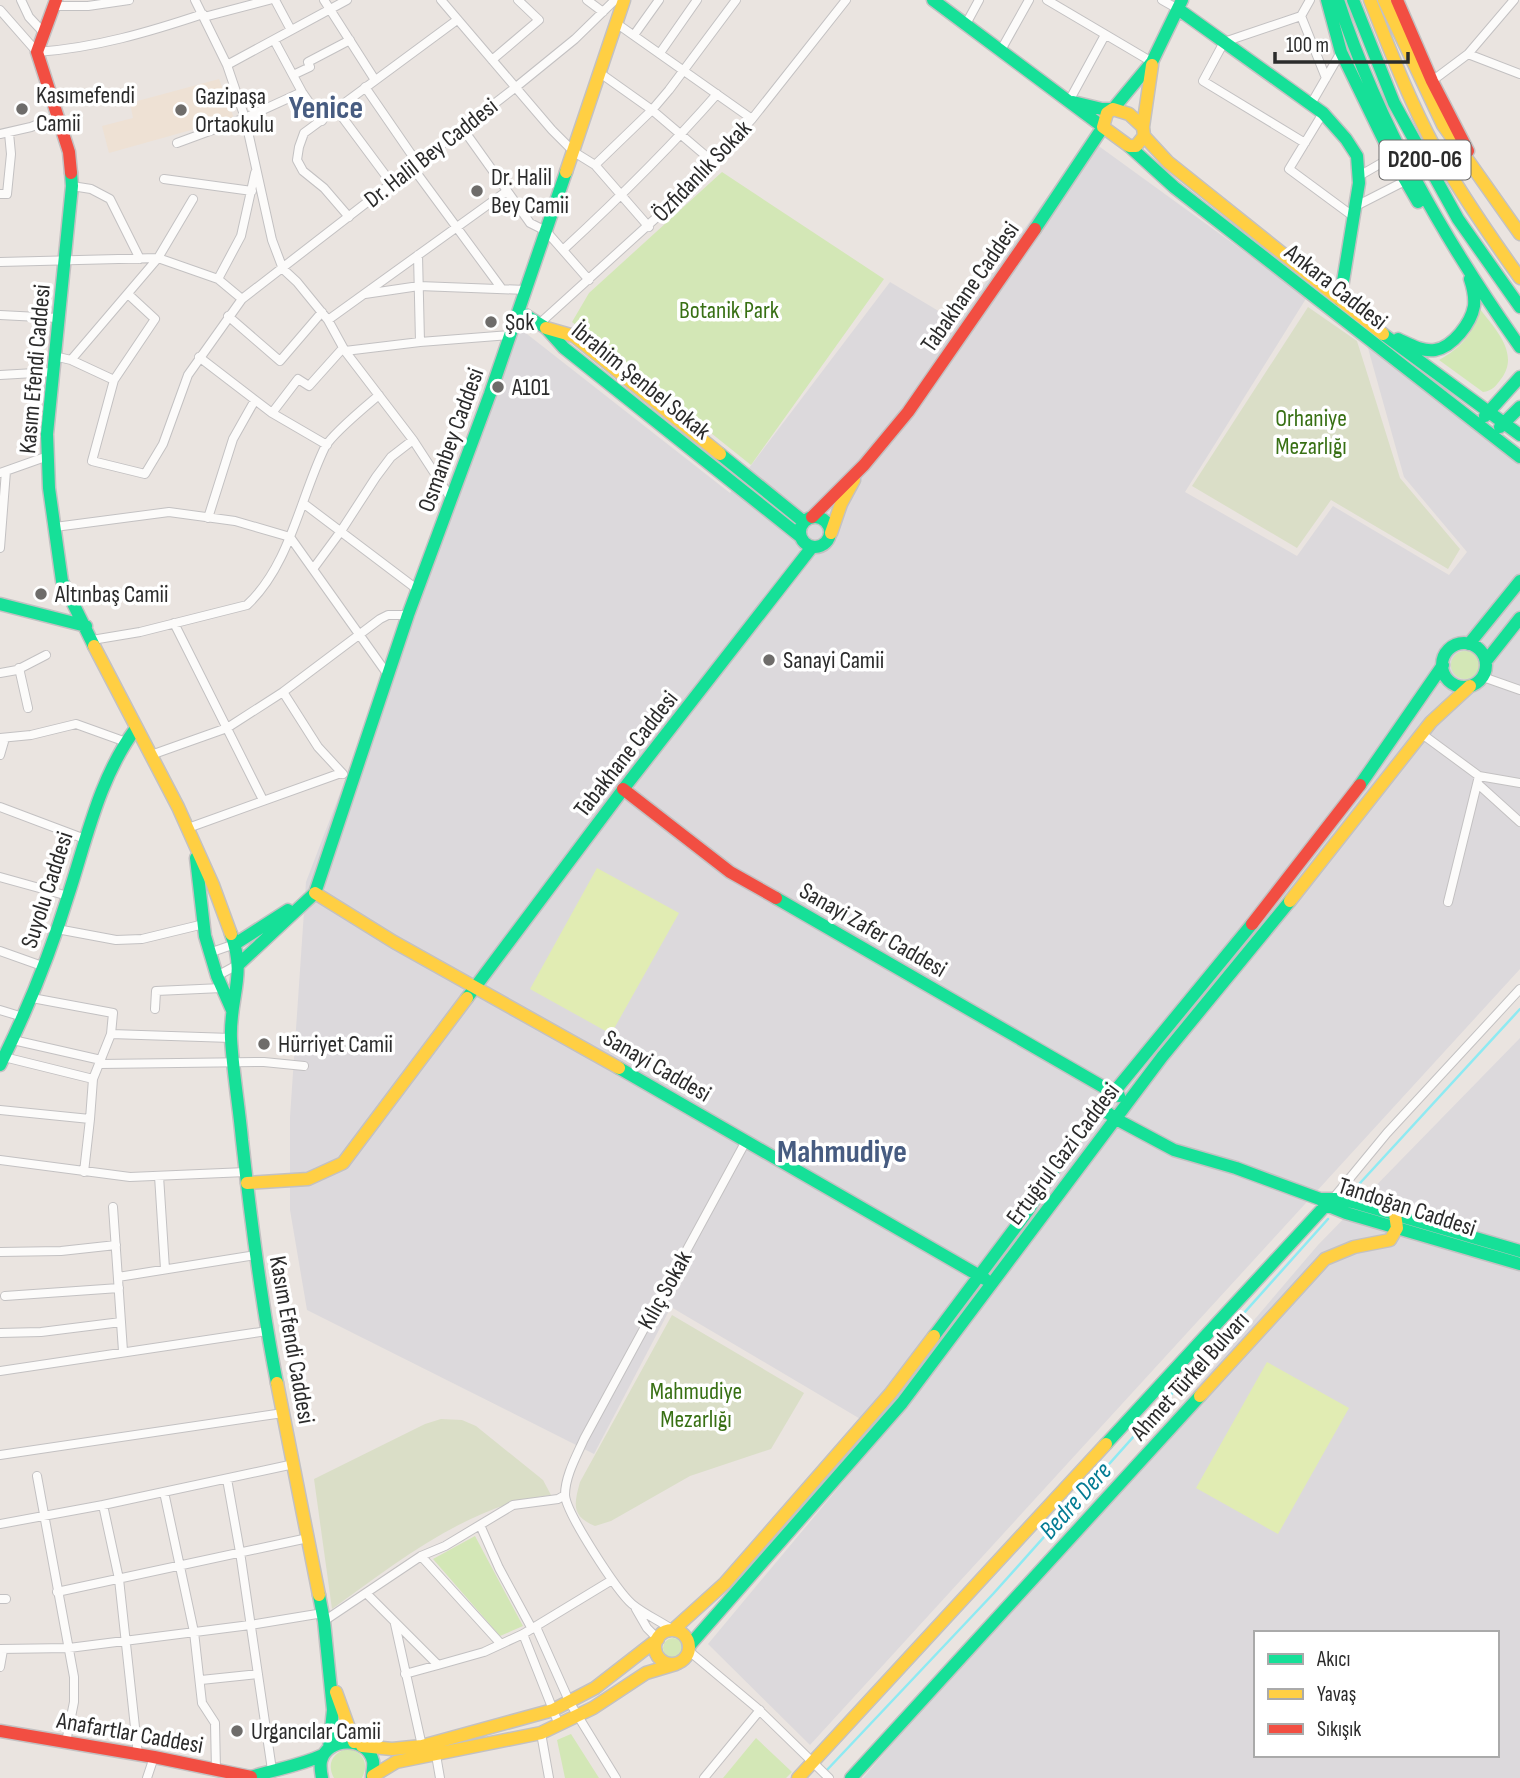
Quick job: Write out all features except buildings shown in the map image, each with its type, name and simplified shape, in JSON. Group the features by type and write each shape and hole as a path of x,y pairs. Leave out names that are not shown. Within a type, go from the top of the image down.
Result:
{"main road":[{"name":"Osmanbey Caddesi","path":"239,964 315,893 408,615 519,311 624,0"},
{"path":"933,0 1069,102 1113,109"},
{"path":"1326,0 1341,52 1392,157 1437,231 1455,249"},
{"path":"1338,0 1370,89 1418,185 1487,301 1520,346"},
{"name":"D200-06","path":"1353,0 1395,103 1445,196 1458,219 1520,307"},
{"name":"D200-06","path":"1370,0 1406,89 1435,148 1483,227 1520,278"},
{"path":"1384,0 1443,125 1520,234"},
{"path":"1397,0 1432,81 1491,195"},
{"path":"37,52 55,3"},
{"path":"1129,146 1141,142 1152,62 1180,4 1224,42 1323,113 1337,127 1358,158 1355,212 1340,300"},
{"name":"Kasım Efendi Caddesi","path":"37,52 69,152 72,186 47,434 62,581 188,828 235,944 239,976 232,1010 232,1038 256,1255 267,1331 323,1617 330,1675 333,1710 326,1751 320,1764 322,1778"},
{"name":"Tabakhane Caddesi","path":"864,465 908,412 1031,236 1103,127 1107,113 1152,62"},
{"name":"Ankara Caddesi","path":"1069,102 1129,146 1174,187 1520,457"},
{"name":"Ankara Caddesi","path":"1113,109 1129,114 1168,162 1340,300 1520,435"},
{"path":"1378,330 1433,351 1445,347 1473,311 1475,291 1467,268"},
{"name":"İbrahim Şenbel Sokak","path":"519,311 542,326 574,336 801,537"},
{"path":"1478,424 1520,377"},
{"path":"1493,436 1520,407"},
{"name":"İbrahim Şenbel Sokak","path":"668,422 808,520"},
{"path":"864,465 841,504 825,544 811,547 803,542 801,537 808,520 864,465"},
{"path":"808,520 818,517 827,522 830,536"},
{"name":"Tabakhane Caddesi","path":"247,1177 297,1181 327,1174 343,1163 623,789 811,547"},
{"path":"1469,644 1520,581"},
{"path":"0,604 86,626"},
{"path":"1486,661 1480,650 1469,644 1456,645 1446,653 1443,665 1451,682 1470,686 1483,677 1486,661 1520,618"},
{"name":"Ertuğrul Gazi Caddesi","path":"673,1630 724,1583 881,1404 1027,1212 1064,1153 1290,877 1370,771 1443,665"},
{"name":"Ertuğrul Gazi Caddesi","path":"689,1648 902,1403 1127,1103 1333,849 1422,734 1442,710 1470,686"},
{"name":"Suyolu Caddesi","path":"2,1061 45,967 106,780 125,742 136,728"},
{"name":"Sanayi Zafer Caddesi","path":"623,789 730,872 1113,1092 1127,1103"},
{"name":"Kasım Efendi Caddesi","path":"194,843 209,953 232,1010"},
{"path":"235,944 315,893"},
{"name":"Sanayi Caddesi","path":"315,893 394,942 864,1208 992,1284"},
{"name":"Tandoğan Caddesi","path":"1100,1107 1116,1119 1174,1150 1236,1168 1326,1201 1520,1251"},
{"name":"Ahmet Türkel Bulvarı","path":"798,1778 815,1765 1326,1201"},
{"name":"Tandoğan Caddesi","path":"1396,1221 1520,1264"},
{"name":"Ahmet Türkel Bulvarı","path":"851,1778 1325,1259 1354,1247 1390,1240 1396,1221"},
{"path":"254,1778 272,1770 299,1766 337,1743 392,1749 422,1746 553,1710 612,1678 664,1633 673,1630 686,1637 689,1648 684,1659 646,1674 578,1717 541,1733 396,1762 372,1777"},
{"path":"658,1639 656,1650 660,1659 676,1664"},
{"name":"Kasım Efendi Caddesi","path":"330,1675 358,1744 372,1759 372,1777"},
{"name":"Anafartlar Caddesi","path":"0,1731 154,1757 254,1778"}],"street":[{"path":"21,0 29,17 43,32"},
{"path":"55,3 88,6 129,0"},
{"path":"195,0 227,65 245,118 272,240 283,268 325,316 344,350 413,440 452,500"},
{"path":"0,10 37,52 99,44 269,0"},
{"path":"275,0 291,30"},
{"path":"324,0 375,80"},
{"path":"227,65 347,0"},
{"path":"441,0 552,130 574,152 595,165 649,227"},
{"path":"492,60 539,20 518,0"},
{"path":"587,0 603,12"},
{"name":"Dr. Halil Bey Caddesi","path":"114,380 92,461 145,474 156,457 188,375 242,299 516,87 575,39 615,0"},
{"path":"634,35 659,0"},
{"path":"660,53 697,0"},
{"path":"595,165 652,110 736,0"},
{"name":"Özfidanlık Sokak","path":"542,326 649,227 713,162 752,119 846,0"},
{"path":"966,24 979,0"},
{"path":"1001,50 1029,0"},
{"path":"1047,0 1152,62"},
{"path":"1162,0 1180,4"},
{"path":"1305,143 1202,81 1224,42 1301,16 1310,0"},
{"path":"1432,81 1468,54 1514,0"},
{"path":"1301,16 1326,78"},
{"path":"349,217 324,188 303,171 297,160 304,133 457,20"},
{"path":"616,23 752,119"},
{"path":"1069,102 1105,35"},
{"path":"274,40 302,92 322,121"},
{"path":"293,75 310,67 308,62 350,40"},
{"path":"1311,104 1341,52"},
{"path":"1468,54 1520,74"},
{"path":"600,72 652,110 713,162"},
{"path":"365,88 415,166 502,289"},
{"path":"177,143 245,118 302,92"},
{"path":"564,248 622,196 717,94"},
{"path":"337,110 392,184"},
{"path":"1323,113 1289,169 1355,212 1405,181"},
{"path":"0,194 7,194 11,154 4,133 58,116"},
{"path":"463,129 530,223 546,231 564,248 589,280"},
{"path":"1359,176 1392,157"},
{"path":"218,279 241,236 256,170"},
{"path":"164,179 252,191"},
{"path":"72,186 91,190 110,199 139,259"},
{"path":"228,316 280,361 325,316 365,293 507,191"},
{"path":"71,360 158,258 193,200"},
{"path":"418,255 420,342"},
{"path":"0,262 158,258 218,279 242,299"},
{"path":"365,293 419,286 526,290"},
{"path":"54,356 71,360 114,380 155,319 128,294"},
{"path":"0,315 58,318"},
{"path":"272,413 298,379 309,386 344,350 510,335"},
{"path":"199,357 272,413 327,445"},
{"path":"0,375 52,372"},
{"path":"92,640 247,605 259,593 290,537 327,445 379,395"},
{"path":"208,518 233,439 254,400"},
{"path":"313,569 391,457 413,440"},
{"path":"0,548 3,472 48,456"},
{"path":"303,503 418,590"},
{"path":"55,527 158,512 235,521 290,537 388,675"},
{"path":"150,755 227,728 283,692 388,614 408,615"},
{"path":"174,623 263,800"},
{"path":"0,673 19,668 46,655"},
{"path":"19,668 28,708"},
{"path":"1483,677 1520,690"},
{"path":"283,692 318,747 352,783"},
{"path":"0,755 2,738 76,724 125,742"},
{"path":"1422,734 1478,780 1520,822"},
{"path":"188,828 341,773"},
{"path":"1478,780 1520,783"},
{"path":"1448,902 1478,780"},
{"path":"0,807 85,839"},
{"path":"0,877 68,896"},
{"path":"57,929 116,940 142,939 204,925"},
{"path":"209,953 235,944"},
{"path":"0,951 45,967"},
{"path":"217,976 239,964"},
{"path":"155,1009 156,991 222,988"},
{"path":"1326,1201 1520,989"},
{"path":"32,998 113,1013 111,1034 93,1079 84,1172"},
{"path":"0,1010 23,1017"},
{"path":"111,1034 232,1038"},
{"path":"13,1040 101,1062 264,1062 304,1066"},
{"path":"2,1061 93,1079"},
{"path":"0,1110 90,1119"},
{"name":"Kılıç Sokak","path":"565,1495 570,1471 583,1438 746,1141"},
{"path":"0,1160 130,1177 247,1177"},
{"path":"159,1176 165,1269"},
{"path":"113,1208 123,1351"},
{"path":"0,1252 61,1251 116,1245"},
{"path":"118,1278 256,1255"},
{"path":"5,1296 119,1289"},
{"path":"0,1333 41,1332 121,1322"},
{"path":"0,1371 267,1331"},
{"path":"0,1455 283,1413"},
{"path":"0,1524 294,1464"},
{"path":"37,1476 74,1689 66,1742"},
{"path":"227,1479 272,1770"},
{"path":"164,1492 194,1632 202,1703 215,1723 216,1770"},
{"path":"0,1667 2,1649 69,1648 323,1617 367,1594 421,1556 445,1546 513,1505 558,1499 565,1495 569,1509 612,1580 635,1606 647,1628 658,1639"},
{"path":"103,1505 119,1579 138,1755"},
{"path":"480,1525 499,1568 534,1628 570,1703 615,1778"},
{"path":"57,1592 308,1538"},
{"path":"421,1556 501,1644"},
{"path":"405,1674 501,1644 534,1628 612,1580"},
{"path":"367,1594 438,1665"},
{"path":"635,1606 673,1630"},
{"path":"395,1624 422,1746"},
{"path":"523,1634 559,1725"},
{"path":"689,1648 760,1710 829,1778"},
{"path":"201,1680 258,1674"},
{"path":"704,1778 760,1710"},
{"path":"541,1733 550,1778"},
{"path":"436,1755 440,1778"},
{"path":"147,1778 154,1757"}],"shaded area":[{"name":"Gazipaşa Ortaokulu","path":"219,79 234,118 109,153 102,126 133,118 130,103"},
{"path":"1089,139 1307,297 1185,492 1297,556 1333,506 1449,575 1467,552 1404,477 1366,341 1520,465 1520,969 810,1745 708,1644 884,1433 671,1307 594,1454 307,1310 290,1210 290,1117 306,882 518,327 730,493 890,282 957,322"},
{"path":"1520,1038 1520,1778 863,1778 1318,1245"}],"green space":[{"name":"Botanik Park","path":"722,172 884,279 751,465 572,322 589,293"},
{"name":"Orhaniye Mezarlığı","path":"1308,307 1357,341 1400,478 1460,549 1448,569 1331,500 1297,548 1192,486"},
{"path":"1480,309 1504,343 1508,360 1501,379 1491,389 1483,392 1439,360 1466,339"},
{"path":"1465,651 1475,655 1479,665 1475,675 1465,679 1455,675 1451,665 1455,655"},
{"path":"597,868 679,913 611,1034 530,989"},
{"name":"Mahmudiye Mezarlığı","path":"672,1315 804,1393 771,1449 690,1476 611,1521 595,1526 582,1518 576,1508 580,1482"},
{"path":"1267,1362 1349,1408 1278,1534 1196,1488"},
{"path":"441,1419 462,1420 476,1426 543,1480 551,1495 521,1500 463,1522 408,1555 332,1609 314,1479 425,1424"},
{"path":"475,1536 523,1626 500,1636 433,1559"},
{"path":"673,1638 680,1641 683,1648 680,1655 673,1658 666,1655 663,1648 666,1641"},
{"path":"571,1734 599,1778 565,1778 557,1740"},
{"path":"756,1738 792,1772 786,1778 723,1778"},
{"path":"349,1749 364,1760 362,1778 334,1778 332,1759 339,1752"}],"waterway":[{"name":"Bedre Dere","path":"1350,1194 1520,1009"},
{"name":"Bedre Dere","path":"826,1771 993,1594 1328,1219"}],"traffic: fast":[{"path":"933,0 1103,127 1035,229"},
{"path":"1073,102 1113,109 1152,62 1182,0"},
{"path":"1327,0 1341,52 1392,157 1418,202"},
{"path":"1338,0 1373,92 1416,180 1465,265 1520,347"},
{"path":"1353,0 1394,103 1458,219 1520,307"},
{"path":"1178,9 1323,113 1357,156 1359,183 1340,300"},
{"path":"1129,146 1174,187 1520,457"},
{"path":"239,964 315,893 408,615 490,394 566,172"},
{"path":"71,173 72,186 47,434 49,488 62,581 94,646"},
{"path":"1398,339 1425,350 1435,350 1448,344 1465,327 1472,313 1474,292 1470,279"},
{"path":"519,311 546,328 564,348 801,537"},
{"path":"1383,334 1520,435"},
{"path":"1485,416 1520,377"},
{"path":"1500,427 1520,407"},
{"path":"720,454 804,522"},
{"path":"815,517 826,521 830,532 826,543 815,547 804,543 800,532 804,521 815,517"},
{"path":"467,998 628,783 812,547"},
{"path":"1469,644 1520,581"},
{"path":"0,604 86,626"},
{"path":"1486,661 1520,618"},
{"path":"1464,643 1479,650 1486,665 1479,680 1464,687 1449,680 1442,665 1449,650 1464,643"},
{"path":"1360,785 1443,665"},
{"path":"0,1065 46,961 103,788 112,767 136,728"},
{"path":"196,858 205,936 217,976 232,1010"},
{"path":"776,898 1119,1096"},
{"path":"689,1646 902,1403 1162,1057 1290,901"},
{"path":"235,944 288,910"},
{"path":"934,1336 1027,1212 1064,1153 1252,924"},
{"path":"231,934 236,949 238,975 231,1024 233,1064 257,1262 277,1383"},
{"path":"619,1068 985,1279"},
{"path":"1100,1107 1116,1119 1174,1150 1236,1168 1320,1199 1356,1203 1520,1251"},
{"path":"1320,1199 1326,1205 1346,1213 1520,1264"},
{"path":"1106,1444 1326,1205"},
{"path":"851,1778 1200,1396"},
{"path":"319,1595 333,1710 329,1748"},
{"path":"322,1778 321,1763 325,1753 331,1747 347,1743 363,1747 369,1753 373,1763 372,1778"},
{"path":"260,1778 251,1777 323,1755"}],"traffic: slow":[{"path":"566,172 624,0"},
{"path":"1370,0 1408,93 1435,148 1465,198 1520,278"},
{"path":"1384,0 1443,125 1520,234"},
{"path":"1143,127 1152,65"},
{"path":"1113,109 1129,114 1143,127 1144,136 1136,146 1129,146 1103,127 1107,113 1113,109"},
{"path":"1144,136 1168,162 1383,334"},
{"path":"546,328 574,336 720,454"},
{"path":"831,533 841,504 854,480"},
{"path":"94,646 178,807 213,885 231,934"},
{"path":"1290,901 1431,722 1470,686"},
{"path":"315,893 394,942 619,1068"},
{"path":"247,1183 308,1179 343,1163 467,998"},
{"path":"1200,1396 1325,1259 1354,1247 1390,1240 1397,1228 1395,1214"},
{"path":"673,1630 725,1583 890,1394 934,1336"},
{"path":"277,1383 319,1595"},
{"path":"798,1778 1106,1444"},
{"path":"672,1630 684,1635 689,1647 684,1659 672,1664 660,1659 655,1647 660,1635 672,1630"},
{"path":"362,1746 392,1749 422,1746 553,1710 595,1688 658,1639"},
{"path":"373,1776 396,1762 541,1733 593,1708 646,1673 676,1664"},
{"path":"336,1692 354,1742"}],"traffic: jam":[{"path":"56,0 37,52 69,152 71,173"},
{"path":"1397,0 1432,81 1468,151"},
{"path":"812,517 864,465 908,412 1035,229"},
{"path":"1252,924 1360,785"},
{"path":"623,789 730,872 776,898"},
{"path":"0,1731 154,1757 251,1777"}],"place":[{"name":"Kasımefendi Camii","path":"22,109"},
{"name":"Gazipaşa Ortaokulu","path":"181,110"},
{"name":"Dr. Halil Bey Camii","path":"477,191"},
{"name":"Şok","path":"491,322"},
{"name":"A101","path":"498,387"},
{"name":"Altınbaş Camii","path":"41,594"},
{"name":"Sanayi Camii","path":"769,660"},
{"name":"Hürriyet Camii","path":"264,1044"},
{"name":"Urgancılar Camii","path":"237,1731"}],"district":[{"name":"Yenice","path":"326,108"},
{"name":"Mahmudiye","path":"842,1152"}]}
